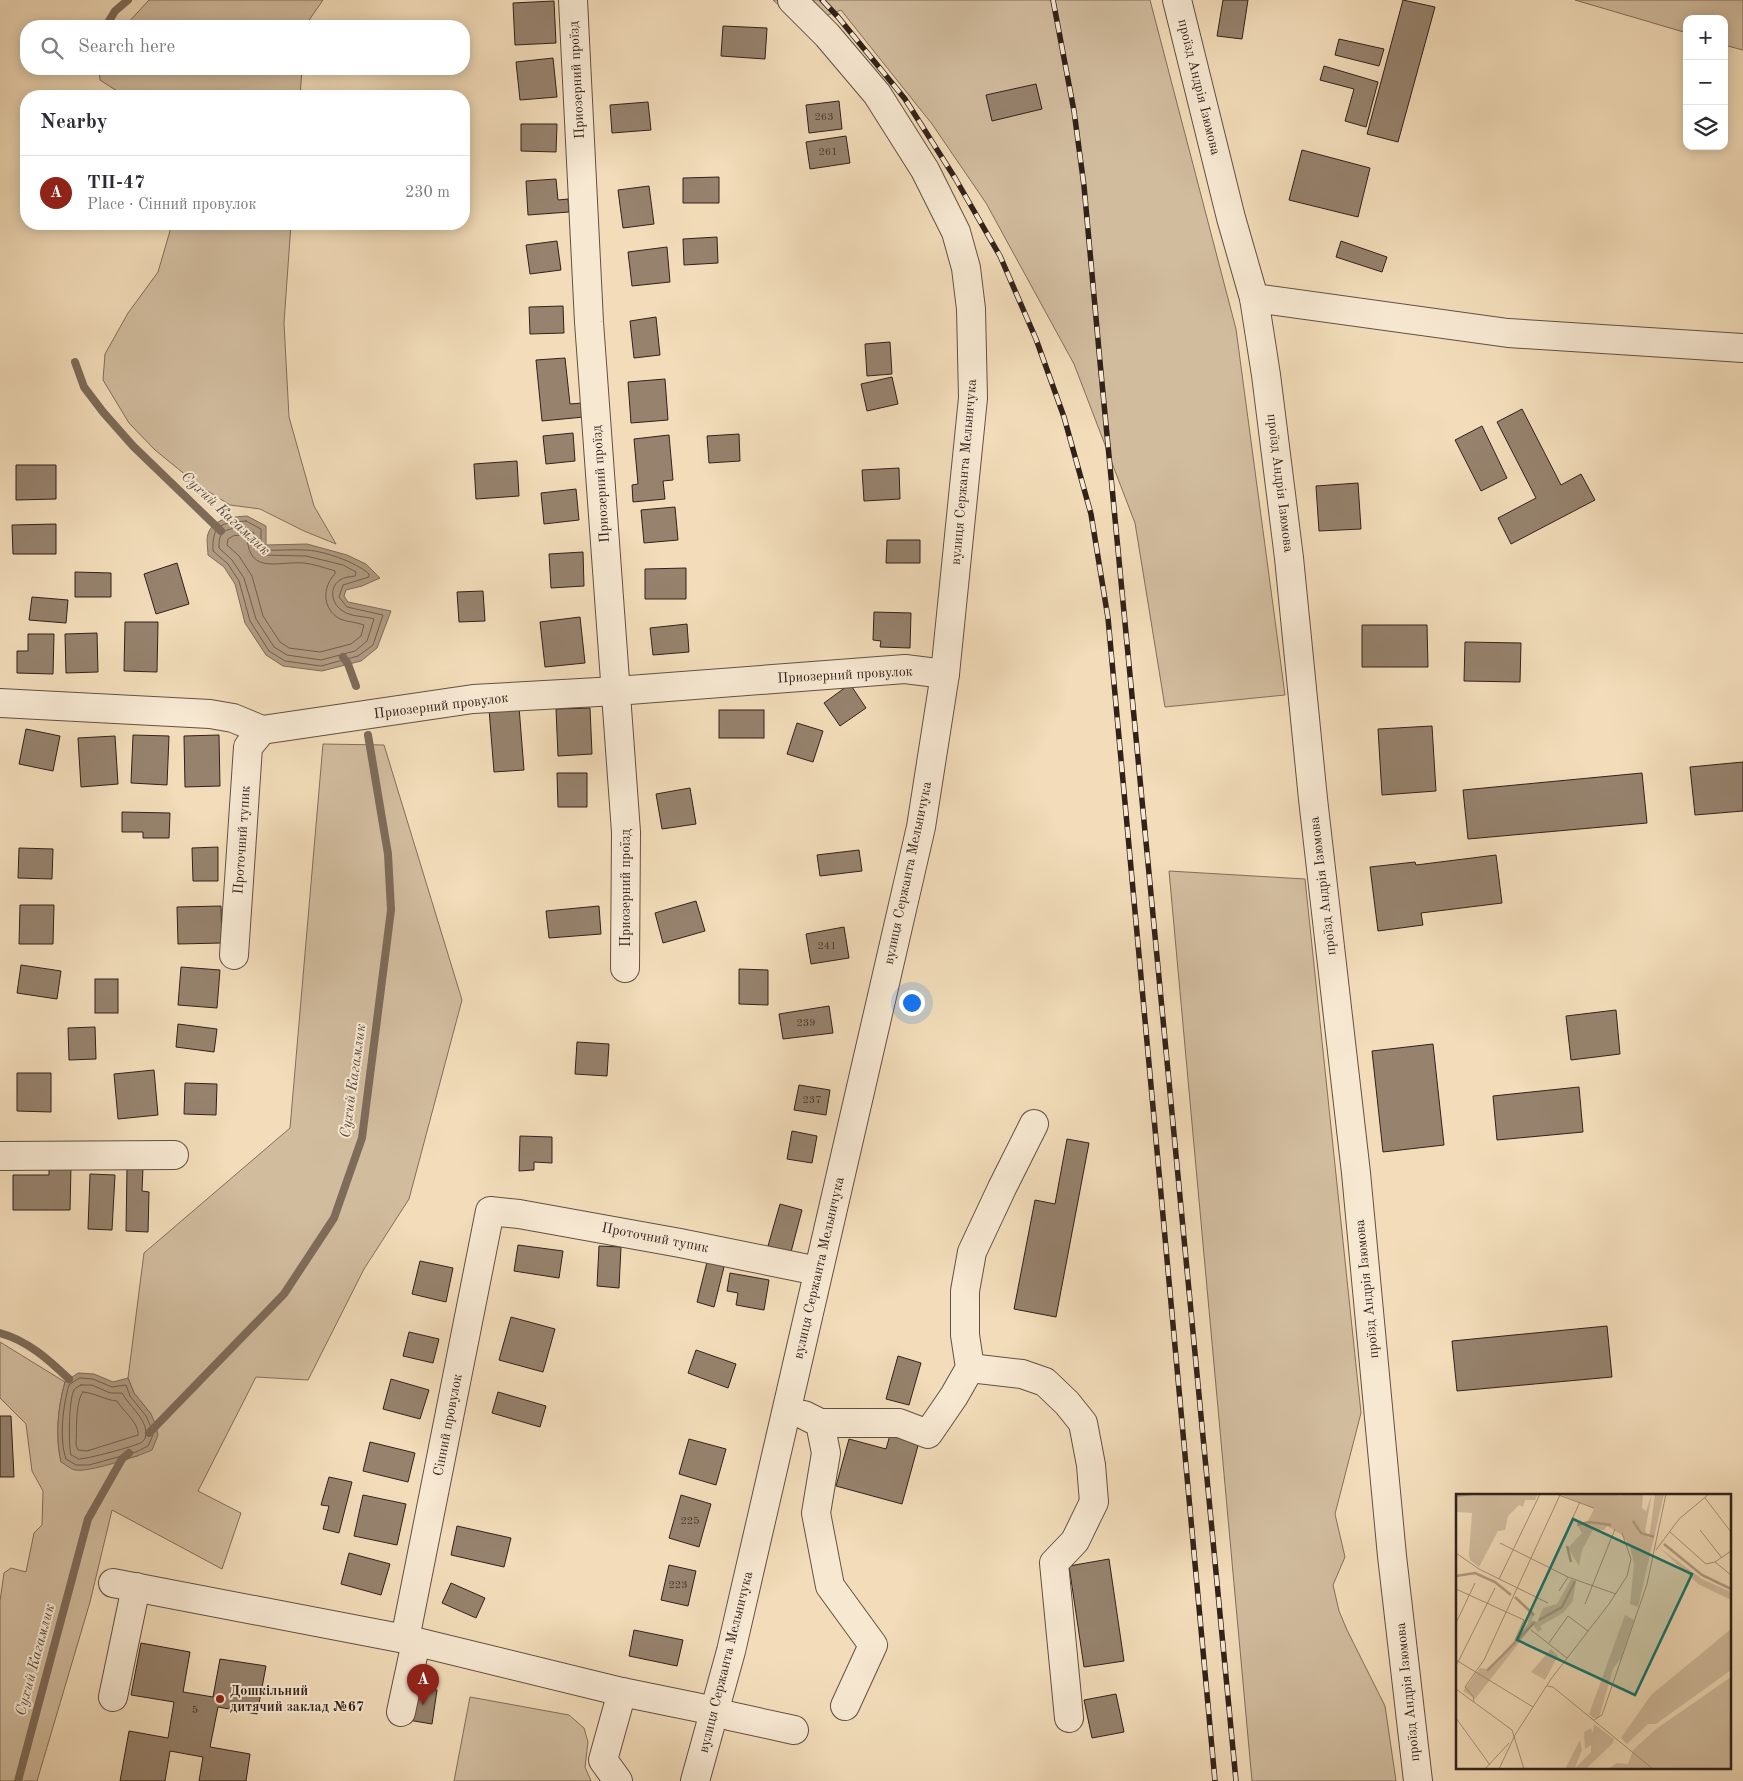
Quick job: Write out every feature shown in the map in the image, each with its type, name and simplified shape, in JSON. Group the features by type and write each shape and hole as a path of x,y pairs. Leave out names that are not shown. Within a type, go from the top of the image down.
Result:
{"street":[{"name":"Приозерний проїзд","path":"573,0 589,322 626,832 625,968"},
{"name":"вулиця Сержанта Мельничука","path":"695,1781 731,1651 921,827 945,674 973,398 971,309 966,268 956,232 925,170 877,94 827,35 792,0"},
{"name":"проїзд Андрія Ізюмова","path":"1177,0 1229,210 1254,298 1266,375 1289,558 1313,799 1356,1173 1392,1556 1418,1781"},
{"path":"1254,298 1508,333 1743,348"},
{"name":"Приозерний провулок","path":"262,730 473,700 616,692 905,669 945,674"},
{"path":"0,703 210,714 233,718 262,730"},
{"name":"Проточний тупик","path":"234,955 248,747 262,730"},
{"path":"787,1407 820,1424 898,1423 928,1434 954,1396 970,1368 965,1335 966,1291 972,1252 1034,1124"},
{"path":"0,1156 174,1155"},
{"name":"Проточний тупик","path":"490,1211 519,1214 652,1237 818,1271"},
{"name":"Сінний провулок","path":"401,1712 410,1640 490,1211"},
{"path":"970,1368 1022,1374 1045,1382 1067,1403 1083,1423 1091,1464 1094,1502 1075,1541 1054,1563 1070,1718"},
{"path":"820,1424 826,1453 816,1512 830,1586 873,1645 845,1706"},
{"path":"113,1697 125,1585 410,1640 622,1692 715,1711 794,1730"},
{"path":"618,1781 603,1760 622,1692"}],"shaded area":[{"path":"149,0 323,0 309,20 131,20"},
{"path":"773,0 1150,0 1236,329 1285,695 1165,707 1135,523 1074,364 986,203 932,124 841,10 801,25"},
{"path":"1575,0 1743,0 1743,50 1728,46 1728,15 1683,15 1683,32"},
{"path":"100,75 302,75 300,90 115,90 100,80"},
{"path":"170,230 291,230 284,323 289,417 314,506 336,544 304,531 260,509 230,505 198,485 155,450 129,423 103,380 105,354 128,313 158,272"},
{"path":"323,744 384,745 462,1000 409,1199 364,1269 308,1380 256,1377 198,1491 241,1513 222,1569 112,1510 90,1602 37,1781 0,1781 0,1601 4,1573 11,1568 26,1572 34,1533 42,1525 43,1491 32,1471 26,1424 0,1398 0,1342 65,1382 58,1422 61,1462 122,1459 138,1456 151,1414 134,1393 128,1378 144,1253 290,1128"},
{"path":"1169,871 1305,879 1361,1413 1335,1514 1345,1557 1333,1585 1339,1611 1347,1630 1385,1706 1396,1781 1252,1781"},
{"path":"470,1697 569,1715 584,1728 588,1742 585,1767 591,1781 454,1781"}],"water":[{"path":"247,516 266,526 266,545 307,544 347,555 366,564 380,578 362,586 346,590 344,596 348,602 391,611 377,648 361,661 322,671 283,666 266,655 245,623 235,584 224,567 208,555 207,536 214,525 224,519"},
{"path":"78,1373 94,1374 113,1382 128,1378 134,1393 151,1414 156,1426 158,1435 152,1450 90,1469 73,1469 61,1462 58,1422 61,1401 65,1382"}],"building":[{"path":"1223,0 1248,0 1242,39 1217,36"},
{"path":"1403,0 1435,7 1398,142 1367,134"},
{"path":"554,1 556,43 515,45 513,3"},
{"path":"723,26 767,28 765,59 721,56"},
{"path":"1339,39 1384,49 1379,66 1335,55"},
{"path":"553,58 557,97 520,100 516,62"},
{"path":"1324,66 1378,82 1366,127 1345,121 1354,89 1320,80"},
{"path":"1036,84 1042,109 992,121 986,95"},
{"path":"839,101 842,129 809,133 806,105"},
{"path":"648,102 651,130 612,133 610,105"},
{"path":"521,124 557,124 556,152 521,151"},
{"path":"846,136 850,163 810,169 806,142"},
{"path":"1302,150 1370,168 1358,217 1289,200"},
{"path":"719,177 719,203 683,203 683,178"},
{"path":"556,179 558,200 568,199 569,212 528,215 526,181"},
{"path":"649,186 654,224 623,228 618,190"},
{"path":"717,237 718,263 684,265 683,239"},
{"path":"557,241 561,270 530,274 526,245"},
{"path":"1341,241 1387,257 1382,272 1336,257"},
{"path":"667,247 670,282 632,286 628,252"},
{"path":"563,306 564,333 530,334 529,307"},
{"path":"656,317 660,355 634,358 630,321"},
{"path":"890,342 892,374 867,376 865,344"},
{"path":"565,358 570,404 582,403 584,417 542,421 536,360"},
{"path":"892,377 898,404 867,411 861,384"},
{"path":"665,379 668,420 631,423 628,382"},
{"path":"1522,409 1561,485 1581,474 1595,500 1511,544 1498,518 1536,498 1497,422"},
{"path":"1482,426 1507,478 1481,491 1455,440"},
{"path":"573,433 575,461 546,464 543,436"},
{"path":"739,434 740,461 709,463 707,436"},
{"path":"669,435 673,480 663,481 665,499 633,502 632,485 638,484 634,439"},
{"path":"517,461 519,496 476,499 474,464"},
{"path":"16,465 56,465 56,499 16,500"},
{"path":"899,468 900,499 864,501 862,470"},
{"path":"1358,483 1361,529 1319,531 1316,486"},
{"path":"576,489 579,520 544,524 541,493"},
{"path":"675,507 678,540 644,543 641,510"},
{"path":"56,524 56,554 13,554 12,525"},
{"path":"887,540 920,540 920,563 886,563"},
{"path":"583,552 584,586 551,588 549,554"},
{"path":"177,563 189,604 156,614 144,574"},
{"path":"686,568 686,599 645,599 645,569"},
{"path":"75,572 111,573 111,597 75,597"},
{"path":"483,591 485,621 459,622 457,592"},
{"path":"32,597 68,600 66,623 29,620"},
{"path":"874,612 911,613 910,648 880,647 881,641 873,640"},
{"path":"580,617 585,663 545,667 540,622"},
{"path":"125,622 158,622 157,672 124,671"},
{"path":"687,624 689,652 653,655 650,628"},
{"path":"1362,625 1427,625 1428,667 1362,667"},
{"path":"97,633 98,672 66,673 65,634"},
{"path":"28,634 54,634 53,674 17,673 17,651 28,651"},
{"path":"1465,642 1521,643 1520,682 1464,681"},
{"path":"850,684 866,708 840,726 824,703"},
{"path":"519,707 524,770 494,772 489,709"},
{"path":"590,708 592,754 558,756 556,709"},
{"path":"719,710 764,710 764,738 719,738"},
{"path":"797,723 823,731 813,762 787,754"},
{"path":"1432,726 1436,791 1382,795 1378,729"},
{"path":"26,729 60,736 53,771 19,764"},
{"path":"133,735 169,736 167,785 131,783"},
{"path":"219,735 220,786 185,787 184,736"},
{"path":"115,736 118,784 81,787 78,738"},
{"path":"1743,762 1743,811 1695,815 1690,767"},
{"path":"557,773 587,773 587,807 558,807"},
{"path":"1642,773 1647,823 1468,839 1463,790"},
{"path":"690,788 696,824 662,829 656,794"},
{"path":"122,812 170,813 169,838 143,838 143,832 122,832"},
{"path":"218,847 218,881 193,881 192,848"},
{"path":"19,848 53,849 52,879 18,878"},
{"path":"859,850 862,871 820,876 817,855"},
{"path":"1496,855 1502,903 1421,913 1423,925 1378,931 1370,867 1415,862 1416,865"},
{"path":"696,901 705,931 663,943 655,913"},
{"path":"20,905 54,905 53,944 19,944"},
{"path":"221,906 222,943 178,944 177,907"},
{"path":"599,906 601,934 549,938 546,911"},
{"path":"844,927 849,958 811,964 806,934"},
{"path":"21,965 61,971 57,999 17,993"},
{"path":"181,967 220,970 217,1008 178,1005"},
{"path":"739,969 768,970 768,1005 739,1004"},
{"path":"95,979 118,979 118,1013 95,1013"},
{"path":"829,1006 833,1033 783,1039 779,1014"},
{"path":"1616,1010 1620,1054 1571,1060 1566,1016"},
{"path":"178,1024 217,1029 214,1052 176,1047"},
{"path":"95,1027 96,1059 69,1060 68,1028"},
{"path":"577,1042 609,1044 607,1076 575,1074"},
{"path":"1433,1044 1444,1145 1383,1152 1372,1051"},
{"path":"154,1070 158,1115 118,1119 114,1074"},
{"path":"17,1073 51,1073 51,1112 17,1111"},
{"path":"185,1083 217,1084 216,1115 184,1114"},
{"path":"799,1085 830,1090 826,1115 794,1110"},
{"path":"1579,1087 1583,1132 1497,1140 1493,1096"},
{"path":"792,1131 817,1136 812,1163 787,1159"},
{"path":"520,1136 552,1137 552,1163 534,1162 534,1170 519,1171"},
{"path":"1067,1139 1089,1143 1056,1317 1014,1309 1035,1200 1055,1204"},
{"path":"49,1166 71,1166 70,1210 13,1210 13,1175 49,1175"},
{"path":"127,1167 143,1167 142,1191 149,1192 148,1232 126,1231"},
{"path":"90,1174 115,1175 112,1230 88,1229"},
{"path":"780,1204 802,1210 791,1252 768,1246"},
{"path":"518,1245 563,1251 559,1278 514,1271"},
{"path":"599,1246 621,1247 619,1288 597,1286"},
{"path":"708,1258 725,1263 714,1307 697,1302"},
{"path":"420,1261 453,1268 446,1302 412,1294"},
{"path":"730,1273 769,1280 764,1310 736,1305 738,1293 727,1291"},
{"path":"511,1317 555,1329 543,1372 499,1360"},
{"path":"1607,1326 1612,1377 1457,1391 1452,1341"},
{"path":"409,1332 439,1339 433,1363 403,1356"},
{"path":"696,1350 736,1364 728,1388 688,1373"},
{"path":"898,1356 921,1363 909,1405 886,1399"},
{"path":"391,1379 429,1390 420,1419 383,1409"},
{"path":"498,1392 546,1406 540,1427 492,1413"},
{"path":"0,1416 11,1416 14,1477 0,1477"},
{"path":"890,1435 919,1442 902,1504 836,1486 849,1439 886,1449"},
{"path":"689,1439 726,1449 716,1485 679,1474"},
{"path":"370,1442 415,1453 408,1482 363,1471"},
{"path":"329,1477 352,1482 339,1533 323,1529 329,1506 321,1505"},
{"path":"363,1495 406,1504 397,1545 354,1536"},
{"path":"681,1495 711,1504 699,1547 669,1538"},
{"path":"457,1526 511,1538 504,1567 451,1555"},
{"path":"349,1553 390,1564 381,1595 341,1584"},
{"path":"1109,1559 1124,1661 1084,1667 1069,1566"},
{"path":"669,1565 696,1571 688,1606 661,1600"},
{"path":"451,1583 485,1598 476,1618 442,1603"},
{"path":"634,1630 683,1640 677,1666 629,1656"},
{"path":"141,1643 190,1652 183,1692 213,1697 220,1659 266,1666 257,1714 218,1707 210,1747 250,1754 246,1781 199,1781 203,1757 170,1751 165,1781 120,1781 129,1731 168,1738 174,1702 131,1695"},
{"path":"414,1686 437,1690 432,1724 408,1720"},
{"path":"1116,1694 1124,1732 1092,1738 1084,1700"}],"waterway":[{"name":"Сухий Кагамлик","path":"110,20 115,11 128,0"},
{"name":"Сухий Кагамлик","path":"75,362 84,387 103,412 133,446 221,531"},
{"name":"Сухий Кагамлик","path":"343,657 348,664 356,686"},
{"name":"Сухий Кагамлик","path":"149,1433 284,1294 334,1218 362,1138 391,910 388,854 368,735"},
{"path":"0,1333 19,1340 45,1358 69,1379"},
{"name":"Сухий Кагамлик","path":"18,1781 88,1519 122,1459 129,1453"}],"railway":[{"path":"822,0 905,99 955,178 1000,256 1036,339 1064,417 1091,514 1108,618 1215,1781"},
{"path":"1053,0 1074,111 1084,186 1236,1781"}],"place":[{"name":"Дошкільний дитячий заклад №67","path":"220,1699"},
{"name":"ТП-47","path":"423,1705"}]}
